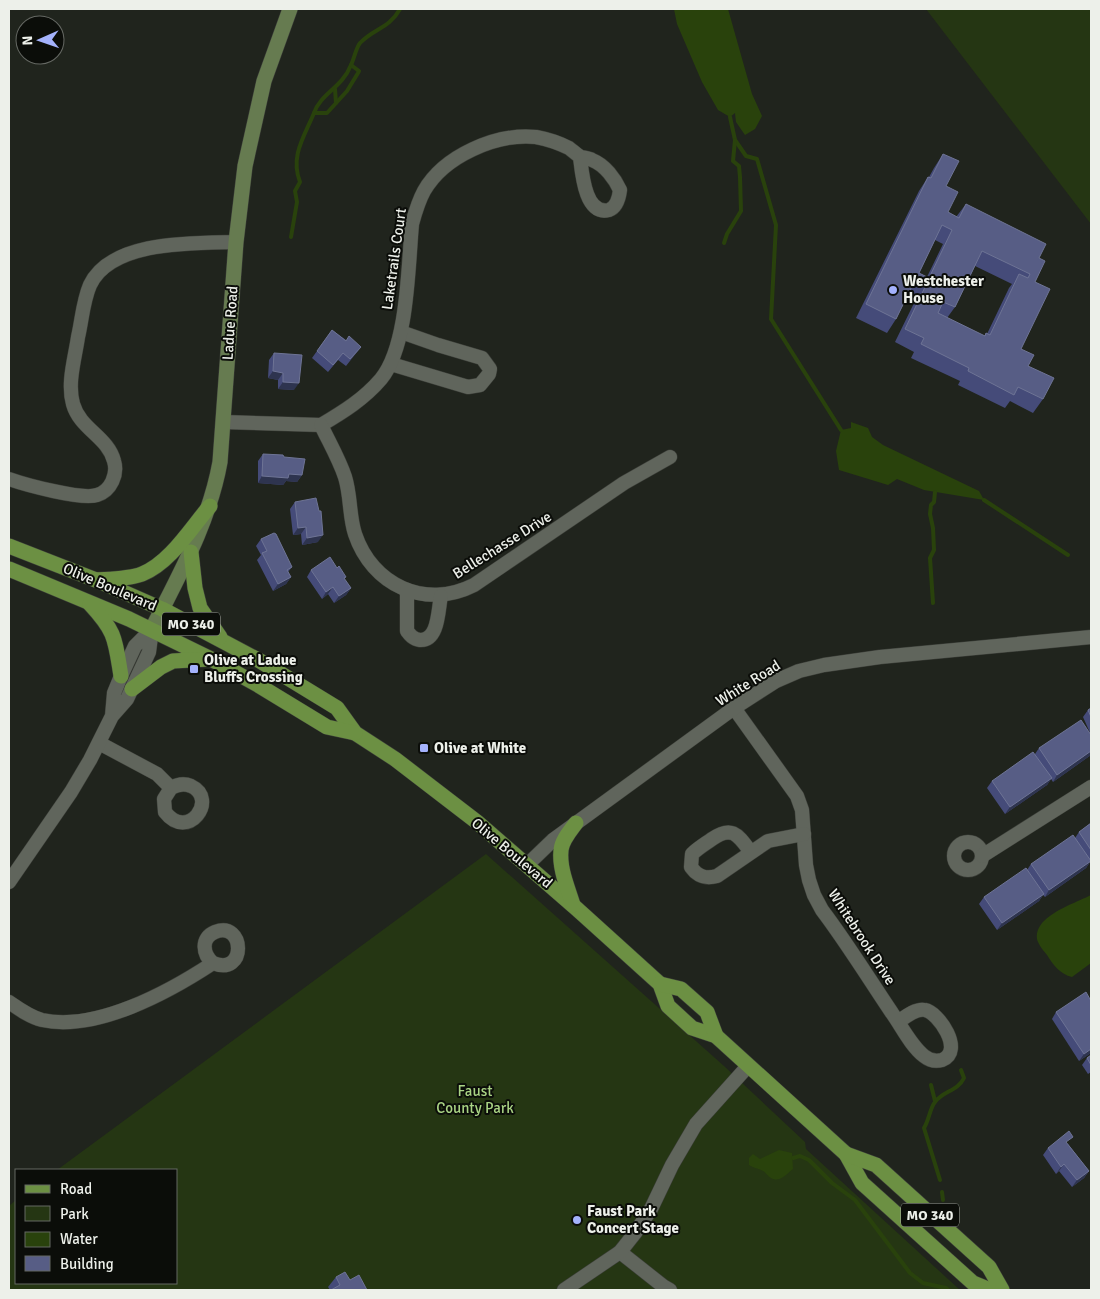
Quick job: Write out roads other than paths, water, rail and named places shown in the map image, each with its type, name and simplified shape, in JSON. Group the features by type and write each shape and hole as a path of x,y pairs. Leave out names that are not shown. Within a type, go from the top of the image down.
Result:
{"main road":[{"name":"Ladue Road","path":"152,629 191,552 210,506 220,462 236,242 245,166 264,81 287,10"},
{"path":"96,580 141,575 153,568 168,557 210,506"},
{"name":"Olive Boulevard","path":"9,546 96,580 162,609 222,640 281,673 337,708 355,733"},
{"path":"191,552 195,588 200,608 222,640"},
{"name":"Olive Boulevard","path":"9,569 152,629 258,685 327,727 355,733 395,759 527,865 574,906 660,984 668,1006 692,1028 716,1036 846,1154 862,1183 973,1282 990,1290"},
{"path":"85,600 104,620 112,632 115,639 121,676"},
{"path":"132,689 161,667 173,661 211,659"},
{"path":"574,906 562,870 561,851 567,836 576,822"},
{"name":"Olive Boulevard","path":"660,984 681,989 707,1012 716,1036"},
{"name":"Olive Boulevard","path":"846,1154 876,1165 988,1267 1002,1290"}],"street":[{"name":"Laketrails Court","path":"321,425 335,418 367,394 391,364 401,332 412,224 420,199 433,178 464,154 483,144 518,137 536,137 552,141 567,147 580,157"},
{"path":"9,479 27,486 86,497 98,495 113,480 116,471 110,450 103,441 84,425 76,414 72,403 71,390 85,303 91,284 99,273 111,264 138,251 153,247 236,242"},
{"name":"Laketrails Court","path":"391,364 468,387 480,385 489,374 490,369 482,358 401,332"},
{"path":"223,422 321,425"},
{"name":"Bellechasse Drive","path":"321,425 345,476 350,495 354,531 360,547 369,562 382,577 407,590 440,596 460,592 474,585 624,483 670,456"},
{"path":"407,590 407,631 419,640 428,638 434,630 440,596"},
{"path":"112,716 114,693 121,676 135,646 152,629"},
{"path":"9,882 71,792 112,716 127,700 149,652 152,629"},
{"name":"White Road","path":"527,865 553,840 576,822 734,708 776,681 799,671 824,665 936,651 1091,637"},
{"name":"Whitebrook Drive","path":"734,708 797,796 802,810 806,865 814,895 898,1022"},
{"path":"99,743 157,774 172,788"},
{"path":"982,856 1091,787"},
{"path":"750,852 768,841 804,834"},
{"path":"9,1002 41,1020 79,1022 106,1016 150,998 194,976 213,963"},
{"path":"564,1290 620,1252 651,1209 672,1165 696,1124 748,1066"},
{"path":"620,1252 662,1286 670,1290"}],"water":[{"path":"674,9 728,9 752,94 762,116 755,129 745,135 736,122 735,113 730,117 718,110 702,82 677,24"},
{"path":"851,422 868,428 872,437 883,445 979,491 984,500 924,490 897,479 888,485 839,470 836,451 841,430 851,428"},
{"path":"1091,895 1091,963 1072,977 1064,974 1055,966 1039,944 1037,933 1041,925 1055,912"},
{"path":"779,1150 792,1153 793,1169 783,1177 774,1179 749,1165 749,1158 753,1154 760,1159"}],"waterway":[{"path":"291,237 297,202 295,191 300,182 297,173 297,155 314,113 327,113 347,91 359,71 351,65 360,43 391,21 400,9"},
{"path":"314,113 321,100 342,79 351,65"},
{"path":"335,89 336,103"},
{"path":"730,117 735,140 746,156 757,159 776,225 771,319 841,430"},
{"path":"724,243 727,234 741,211 739,166 733,161 735,140"},
{"path":"933,603 930,558 934,550 930,514 935,492"},
{"path":"984,500 1068,555"},
{"path":"940,1180 924,1128 932,1107 938,1098 958,1086 964,1078 961,1070"},
{"path":"931,1085 935,1101"},
{"path":"793,1158 800,1156 809,1160 832,1183 855,1200 910,1273 923,1283 948,1290"},
{"path":"942,1192 943,1200"}],"place":[{"name":"Westchester House","path":"893,290"},
{"name":"Olive at Ladue Bluffs Crossing","path":"194,669"},
{"name":"Olive at White","path":"424,748"},
{"name":"Faust Park Concert Stage","path":"577,1220"}],"park label":[{"name":"Faust County Park","path":"475,1100"}]}
